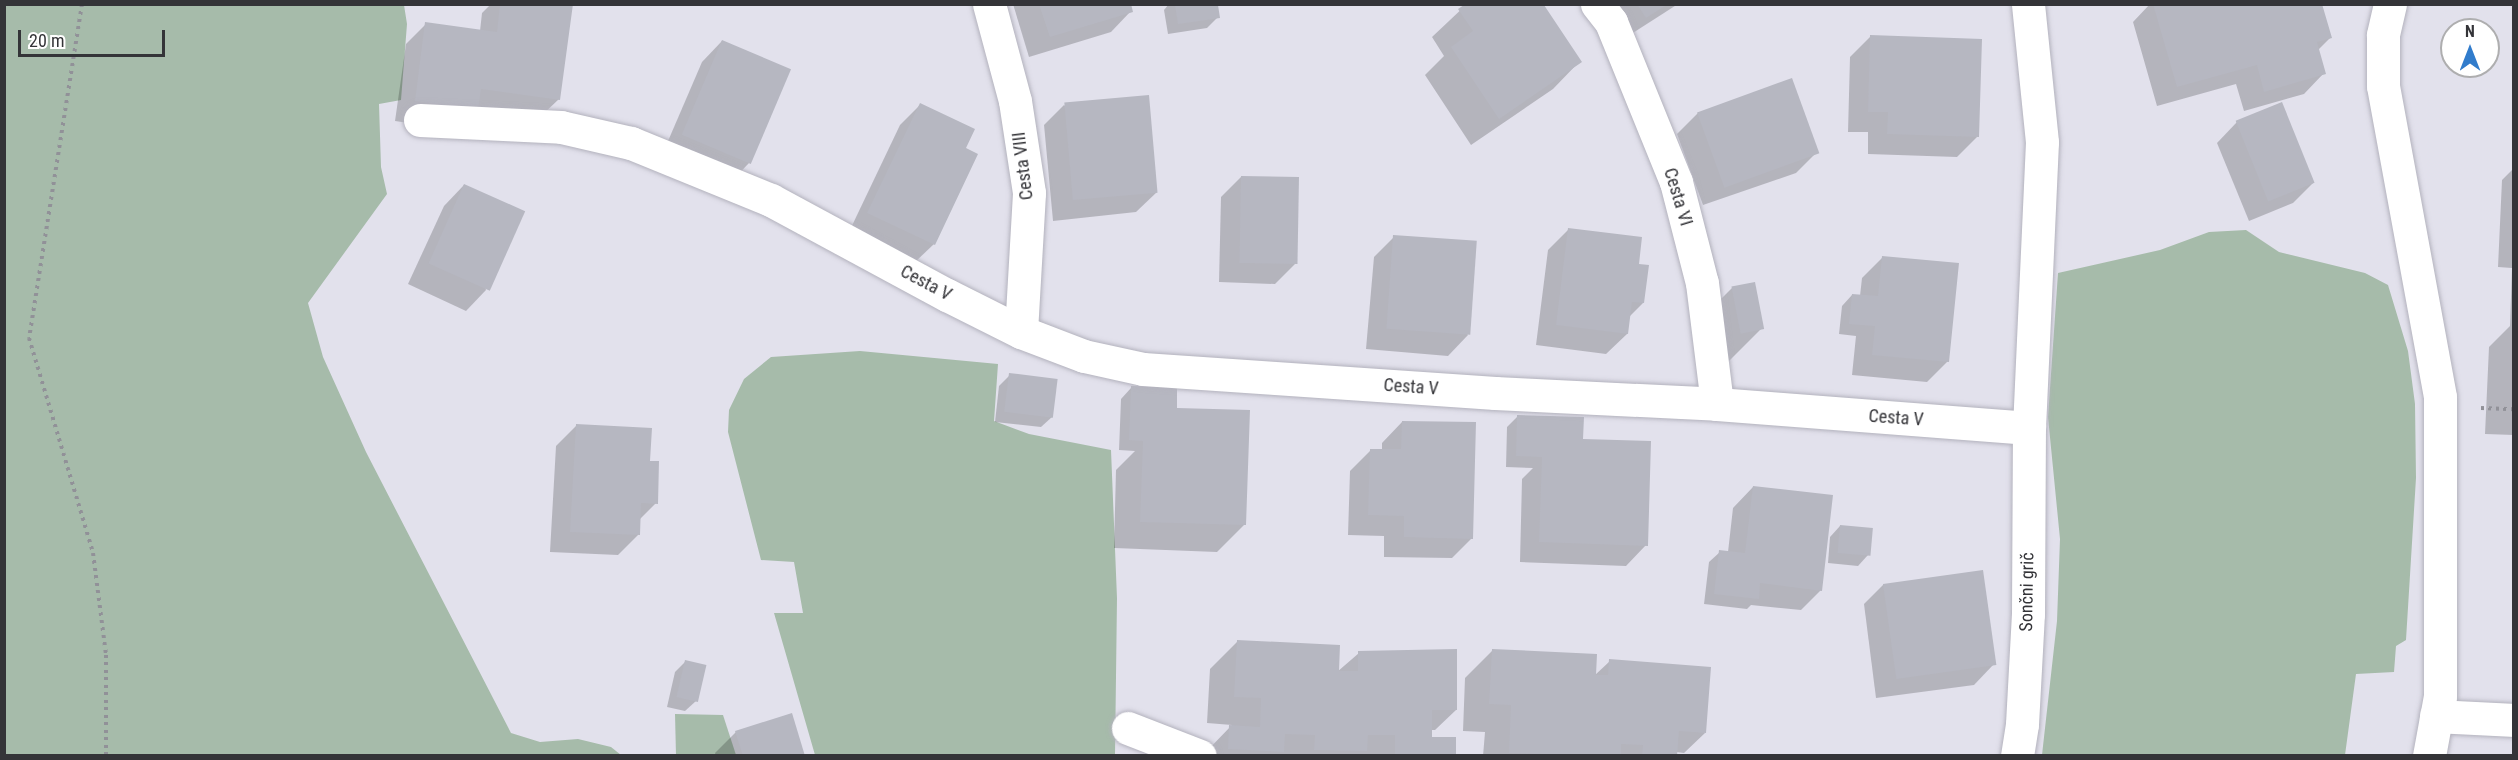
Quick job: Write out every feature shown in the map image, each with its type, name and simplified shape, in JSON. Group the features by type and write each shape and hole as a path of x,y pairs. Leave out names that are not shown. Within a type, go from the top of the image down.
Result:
{"street":[{"name":"Cesta VIII","path":"988,4 1015,101 1029,194 1021,332"},
{"name":"Cesta VI","path":"1597,4 1611,22 1676,182 1702,283 1717,404"},
{"path":"2028,4 2042,142 2029,428"},
{"path":"2390,4 2383,36 2383,86 2440,397 2440,696 2429,756"},
{"name":"Cesta V","path":"420,120 561,128 631,143 771,200 947,295 1021,332 1084,356 1143,369 1496,393 1717,404 2029,428"},
{"name":"Sončni grič","path":"2017,756 2022,724 2028,614 2029,428"},
{"path":"2436,716 2514,720"},
{"path":"1128,728 1200,756"}],"path":[{"path":"82,4 28,338 93,553 106,655 106,756"},
{"path":"2472,407 2514,409"}],"green space":[{"path":"4,5 404,5 407,24 401,100 379,104 381,167 387,194 308,303 323,357 366,452 511,733 540,742 578,739 611,747 621,755 5,755"},
{"path":"2246,230 2279,252 2365,273 2388,285 2408,351 2415,404 2416,478 2406,640 2396,646 2394,672 2356,674 2345,755 2042,755 2057,621 2060,539 2048,417 2058,273 2160,250 2209,232"},
{"path":"860,351 998,364 994,421 1029,434 1111,450 1117,598 1115,755 815,755 774,613 803,613 794,562 761,560 728,432 729,410 744,379 771,357"},
{"path":"675,714 723,715 736,755 676,755"}],"building":[{"path":"500,4 573,4 560,100 481,89 478,110 415,101 425,22 497,32"},
{"path":"1039,4 1131,4 1133,12 1050,37"},
{"path":"1637,4 1668,4 1646,18"},
{"path":"2153,4 2322,4 2332,38 2317,42 2326,74 2264,92 2257,65 2177,87"},
{"path":"1175,5 1218,5 1220,18 1178,24"},
{"path":"1464,5 1544,5 1582,62 1499,119 1451,47 1473,31 1458,9"},
{"path":"1870,35 1982,39 1979,137 1887,134 1888,112 1868,112"},
{"path":"722,40 791,69 751,164 682,135"},
{"path":"1792,78 1819,153 1724,188 1697,113"},
{"path":"1149,95 1158,193 1073,200 1064,102"},
{"path":"2282,102 2315,183 2268,201 2236,121"},
{"path":"920,103 975,129 966,148 978,154 935,245 867,213"},
{"path":"1241,176 1299,177 1297,264 1239,263"},
{"path":"464,184 525,211 490,291 429,263"},
{"path":"1568,228 1642,237 1639,264 1649,265 1644,303 1632,302 1628,334 1556,325"},
{"path":"1393,235 1477,241 1470,335 1386,329"},
{"path":"1882,256 1959,263 1949,362 1872,355 1875,326 1849,324 1852,294 1878,296"},
{"path":"1755,282 1764,329 1741,334 1731,287"},
{"path":"1009,373 1058,379 1053,418 1004,412"},
{"path":"1131,386 1177,387 1177,408 1250,410 1246,525 1140,522 1143,441 1129,440"},
{"path":"1517,415 1584,417 1583,439 1651,441 1648,546 1539,542 1542,457 1516,456"},
{"path":"1402,421 1476,422 1473,539 1404,537 1404,516 1368,515 1370,449 1401,449"},
{"path":"576,424 652,428 650,461 659,461 658,504 641,503 640,535 570,532"},
{"path":"1753,486 1833,495 1822,591 1760,583 1759,599 1714,594 1719,550 1745,553"},
{"path":"1840,525 1873,528 1870,556 1838,553"},
{"path":"1983,570 1996,665 1896,679 1883,584"},
{"path":"1237,640 1340,645 1339,671 1358,671 1358,651 1457,649 1457,710 1432,710 1432,737 1456,737 1456,756 1395,756 1395,735 1368,735 1367,751 1314,750 1315,735 1285,734 1284,752 1228,749 1229,725 1260,727 1261,698 1234,697"},
{"path":"1492,649 1597,654 1596,675 1608,675 1609,659 1711,667 1706,733 1679,731 1677,756 1642,756 1643,745 1621,744 1621,756 1509,753 1511,705 1489,704"},
{"path":"685,660 706,665 698,702 676,697"},
{"path":"792,713 805,756 743,756 735,731"}]}
